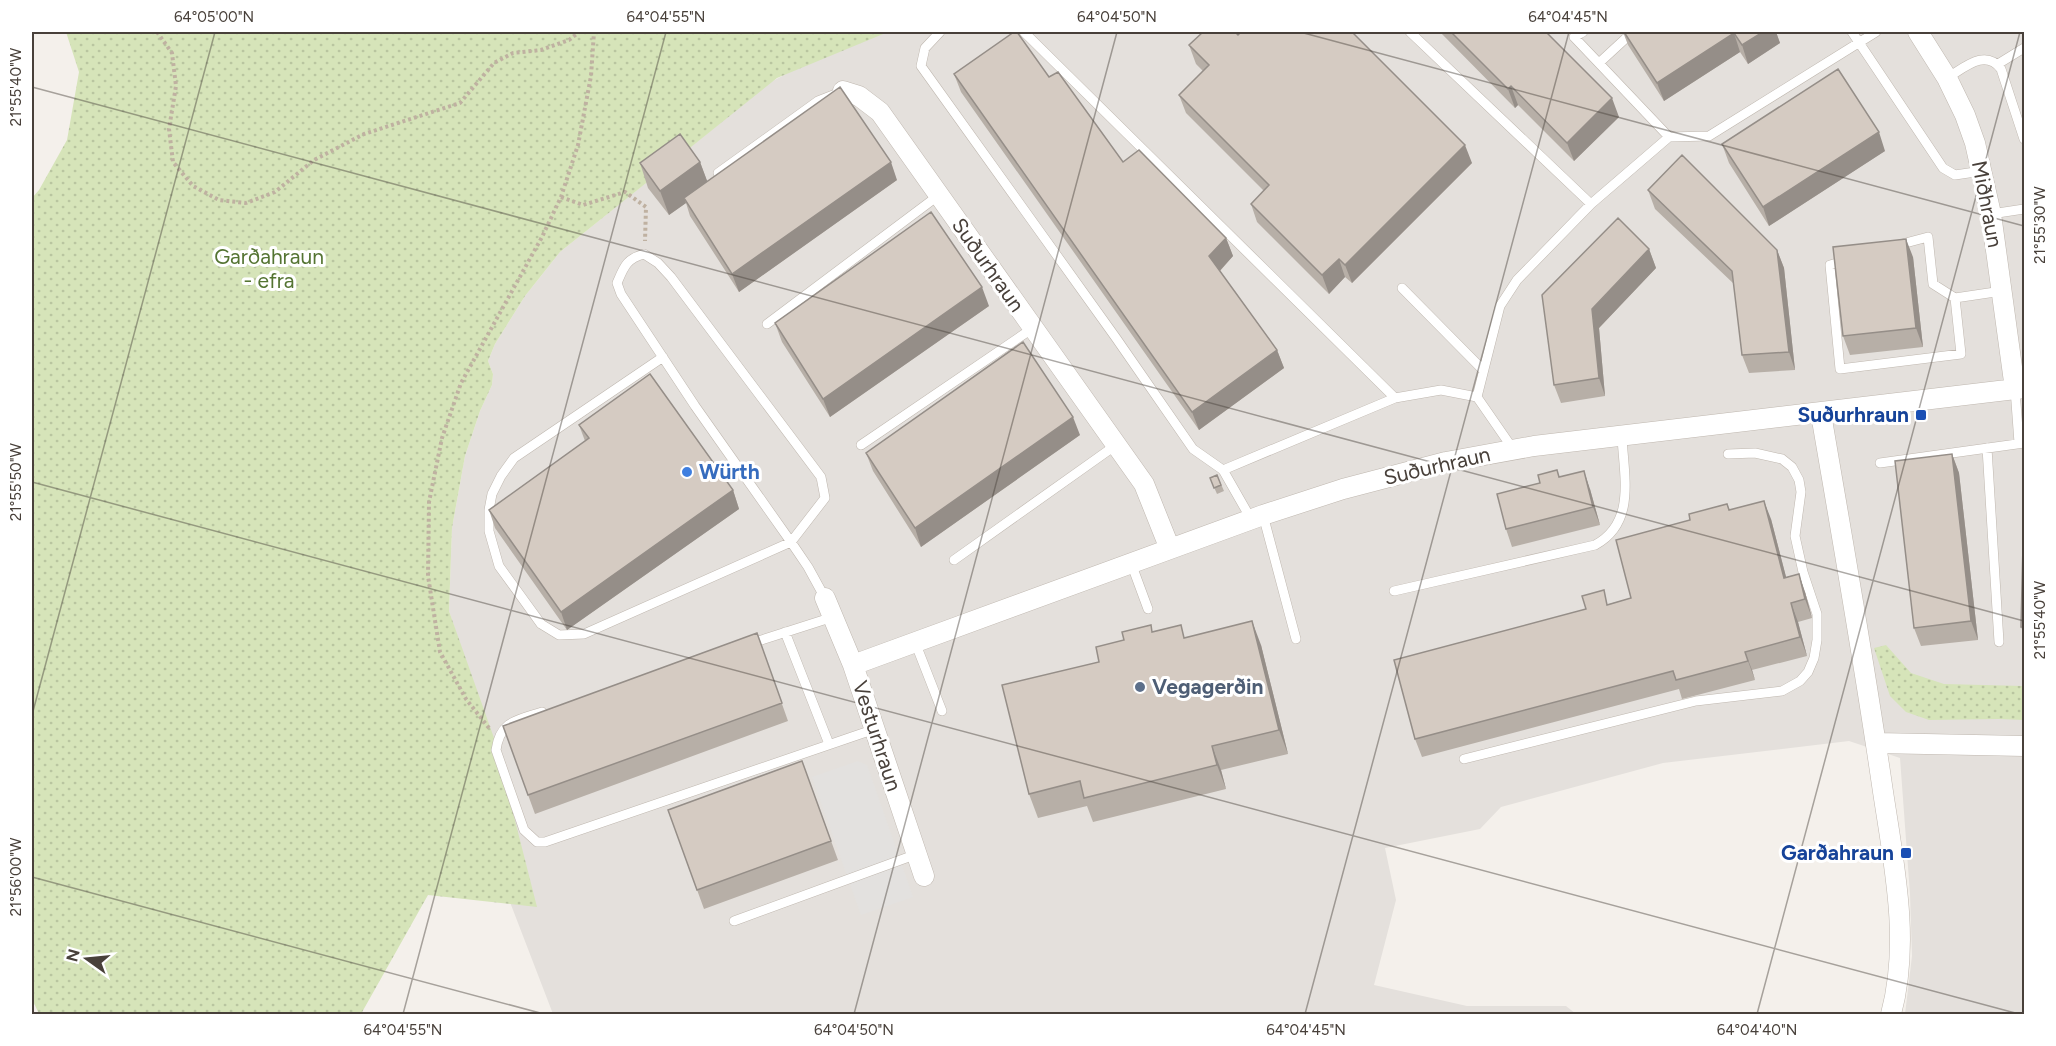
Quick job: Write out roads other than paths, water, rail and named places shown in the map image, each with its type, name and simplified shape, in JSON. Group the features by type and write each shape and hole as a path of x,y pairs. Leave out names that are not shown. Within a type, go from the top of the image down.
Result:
{"street":[{"name":"Miðhraun","path":"1922,33 1965,115 1975,142 1991,214 2001,291 2020,389"},
{"name":"Suðurhraun","path":"843,92 859,96 880,112 1144,484 1170,549"},
{"path":"1891,1014 1899,954 1896,884 1876,743 1821,414 2020,389"},
{"name":"Suðurhraun","path":"853,665 1257,517 1397,474 1446,462 1514,450 1821,414"},
{"name":"Vesturhraun","path":"825,598 853,665 924,876"},
{"path":"1876,743 2025,746"}],"lane":[{"path":"940,32 925,48 921,66 1193,449 1223,470 1257,517 1296,639"},
{"path":"1024,32 1395,398"},
{"path":"1410,32 1591,204"},
{"path":"1583,32 1574,37 1669,137"},
{"path":"1599,63 1625,39 1638,32"},
{"path":"1852,32 1943,168 1955,175 1982,171"},
{"path":"1477,397 1500,306 1509,291 1591,204 1669,137 1709,136 1876,32"},
{"path":"1998,64 2025,48"},
{"path":"1947,78 1980,59 1998,64 2025,140"},
{"path":"718,173 818,101 843,92"},
{"path":"767,324 939,195"},
{"path":"1991,214 2025,210"},
{"path":"1884,249 1928,237 1933,284 1955,298 2001,291"},
{"path":"663,357 514,458 492,494 489,510 489,531 499,566 541,624 560,634 584,634 791,542 825,498 821,477 671,277 658,263 644,254 634,257 626,264 617,283 621,294 663,357 791,542 808,567 825,598"},
{"path":"1851,259 1830,265 1840,369 1961,354 1955,298"},
{"path":"1402,288 1483,370"},
{"path":"861,445 1033,328"},
{"path":"1880,463 2022,443 2020,389"},
{"path":"1223,470 1395,398 1441,390 1477,397 1514,450"},
{"path":"1394,591 1594,545 1604,540 1618,525 1624,508 1622,437"},
{"path":"954,560 1116,445"},
{"path":"1987,448 2000,642"},
{"path":"1464,759 1696,701 1782,691 1800,681 1808,672 1814,658 1817,640 1816,614 1795,536 1801,492 1799,480 1792,467 1782,459 1755,453 1728,454"},
{"path":"1131,563 1148,609"},
{"path":"741,647 833,617"},
{"path":"785,632 829,744"},
{"path":"915,642 942,711"},
{"path":"555,708 511,722 502,730 497,739 496,750 524,830 537,842 545,842 875,729"},
{"path":"734,921 916,854"}],"place":[{"name":"Suðurhraun","path":"1921,415"},
{"name":"Würth","path":"687,472"},
{"name":"Vegagerðin","path":"1140,687"},
{"name":"Garðahraun","path":"1906,853"}],"park label":[{"name":"Garðahraun - efra","path":"269,269"}]}
